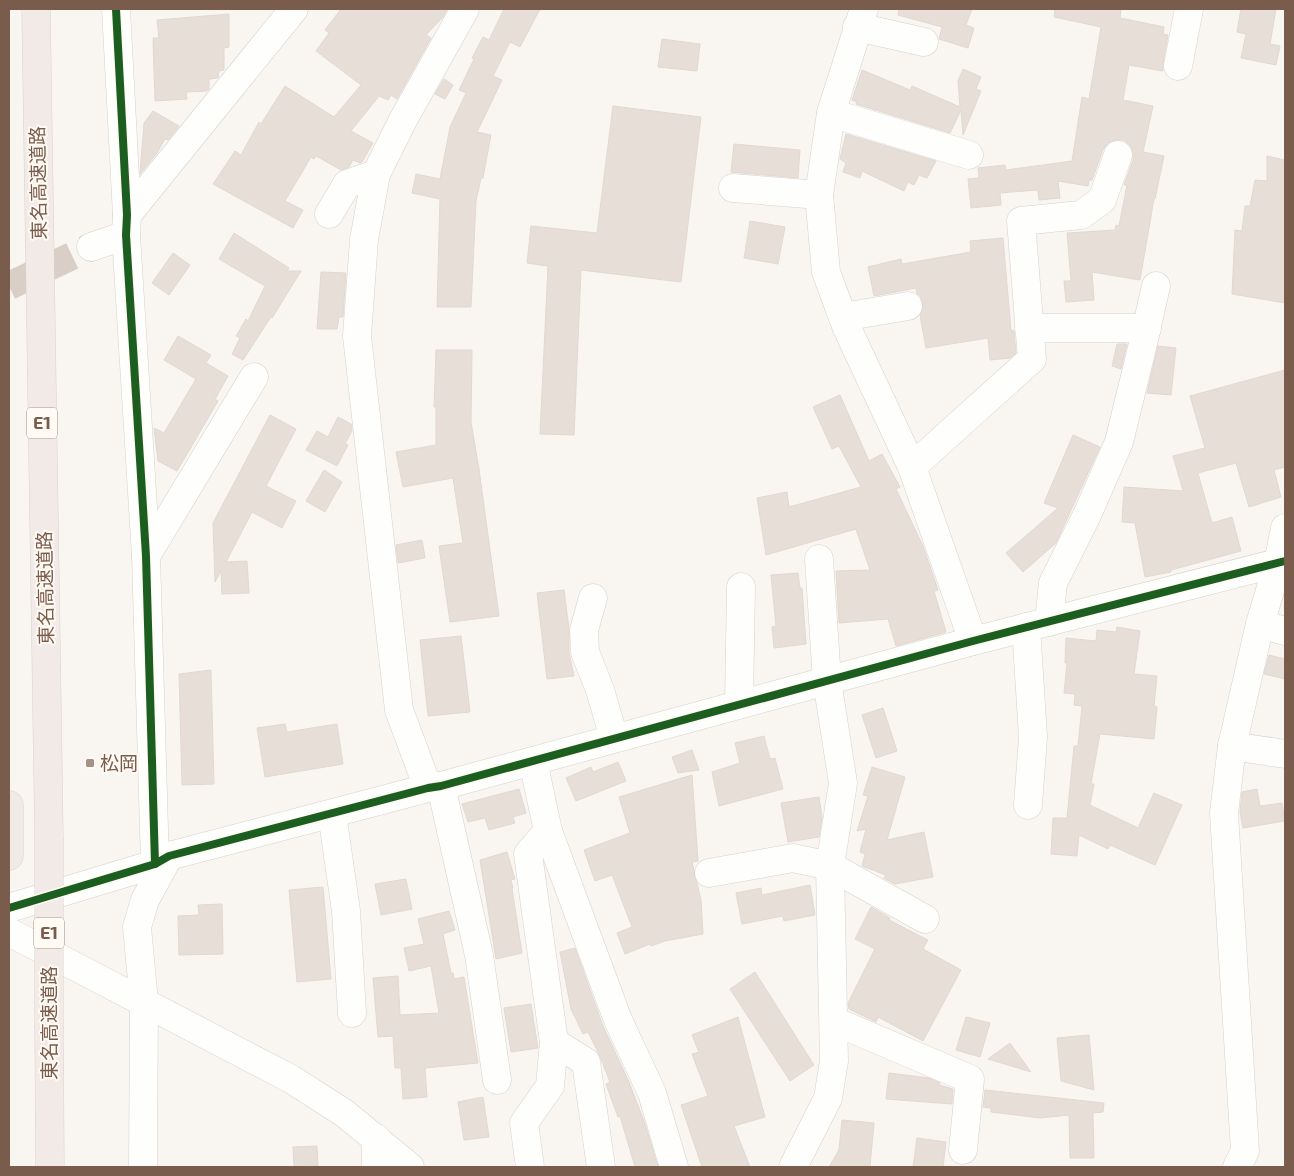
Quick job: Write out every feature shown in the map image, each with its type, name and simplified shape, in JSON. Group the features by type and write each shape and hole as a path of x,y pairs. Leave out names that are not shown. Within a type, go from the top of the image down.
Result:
{"highway":[{"name":"東名高速道路","path":"36,9 49,838 50,1167"},
{"path":"9,805 9,856"}],"street":[{"path":"116,9 126,225 162,860 137,927 144,1002 143,1167"},
{"path":"91,247 126,225 294,9"},
{"path":"465,9 376,174 364,240 357,336 399,710 434,787 479,955 497,1080"},
{"path":"1178,66 1189,9"},
{"path":"924,42 861,18 831,113 819,195 826,272 843,317 912,467 973,641"},
{"path":"831,113 969,155"},
{"path":"912,467 1032,359 1022,221 1081,215 1102,200 1118,155"},
{"path":"329,214 347,184 376,174"},
{"path":"733,188 819,195"},
{"path":"1028,805 1033,737 1037,624 1053,584 1087,516 1118,442 1156,286"},
{"path":"843,317 908,306"},
{"path":"1029,328 1146,328"},
{"path":"146,556 254,377"},
{"path":"1237,1167 1245,1151 1224,813 1232,746 1273,627 1285,528"},
{"path":"793,1167 828,1098 834,1061 830,866 843,783 827,681 819,559"},
{"path":"9,908 162,860 973,641 1281,562"},
{"path":"739,704 741,587"},
{"path":"593,598 584,630 585,652 600,690 614,738"},
{"path":"1232,746 1285,754"},
{"path":"533,761 548,831 618,1020 652,1093 674,1167"},
{"path":"332,814 346,911 352,1013"},
{"path":"530,1167 524,1123 550,1086 554,1042 528,854 548,831"},
{"path":"709,873 793,858 830,866 925,919"},
{"path":"9,932 291,1079 344,1113 410,1167"},
{"path":"834,1021 970,1079 964,1150"},
{"path":"554,1042 586,1062 601,1167"},
{"path":"376,1138 376,1167"}],"building":[{"path":"341,9 447,9 443,17 426,35 431,38 397,99 391,95 388,100 379,96 351,131 373,143 362,162 353,160 349,167 341,170 316,156 314,159 311,157 285,201 303,210 293,228 213,184 235,151 241,155 259,122 261,124 285,86 334,117 361,85 316,51 329,33 325,30"},
{"path":"504,9 540,9 520,47 510,42 493,76 502,80 477,132 491,135 483,178 481,178 476,201 471,307 437,307 440,199 412,193 416,174 440,179 450,127 466,93 459,90 483,37 489,40"},
{"path":"899,9 972,9 966,25 974,28 968,48 939,39 942,27 898,15"},
{"path":"1055,9 1121,9 1120,18 1164,27 1163,34 1168,35 1163,71 1129,65 1123,100 1153,106 1143,152 1164,156 1154,199 1140,280 1092,272 1094,300 1066,302 1064,281 1071,281 1067,233 1115,230 1116,225 1119,226 1127,185 1124,185 1133,160 1133,152 1130,145 1124,140 1108,143 1103,150 1092,180 1089,180 1088,186 1058,181 1060,198 1039,200 1038,190 1000,193 1001,205 971,208 968,179 979,178 978,168 1005,165 1006,170 1072,161 1082,97 1089,99 1101,27 1054,17"},
{"path":"1241,9 1276,9 1270,44 1280,46 1276,65 1241,58 1246,34 1237,32"},
{"path":"229,14 229,47 224,48 224,70 219,71 218,78 209,79 209,89 207,91 186,92 187,99 155,101 153,38 159,38 157,20"},
{"path":"662,39 700,44 697,71 658,67"},
{"path":"963,69 981,77 976,89 981,91 963,135 961,110 950,133 856,104 857,102 852,100 862,70 910,90 912,86 960,107 958,81"},
{"path":"444,79 453,85 445,99 435,94"},
{"path":"613,106 701,117 681,282 581,270 574,435 540,434 548,266 527,263 531,226 597,233"},
{"path":"153,111 179,126 168,140 165,139 157,153 140,174 144,123"},
{"path":"846,134 936,161 927,178 919,175 914,185 908,182 904,191 862,171 860,178 843,172 846,163 840,159"},
{"path":"734,144 800,150 798,178 731,172"},
{"path":"1267,156 1285,160 1285,303 1232,294 1235,230 1242,231 1245,206 1250,206 1255,180 1267,181"},
{"path":"750,221 785,227 778,264 744,258"},
{"path":"234,233 289,268 287,271 301,271 243,360 232,354 240,338 236,336 246,319 248,321 265,286 219,259"},
{"path":"1003,238 1011,330 1014,331 1016,353 1010,358 990,360 988,338 926,348 920,315 923,304 916,288 874,296 868,267 901,259 902,264 971,252 970,241"},
{"path":"173,253 190,265 169,295 152,283"},
{"path":"321,272 346,273 343,317 339,317 337,329 317,329"},
{"path":"178,336 211,355 206,363 228,376 215,399 218,401 177,471 158,461 154,428 164,433 196,379 164,360"},
{"path":"1117,344 1127,344 1121,369 1112,366"},
{"path":"1158,346 1176,348 1171,395 1147,393"},
{"path":"436,350 472,350 471,422 499,616 450,622 439,546 463,543 453,478 403,487 396,452 436,445 436,407 434,407"},
{"path":"1285,370 1285,467 1274,470 1281,497 1249,507 1236,463 1198,473 1212,523 1232,517 1241,551 1171,570 1171,572 1145,577 1135,523 1122,522 1124,487 1183,491 1173,456 1205,448 1190,396"},
{"path":"840,395 869,461 882,454 900,487 896,489 923,546 938,590 934,591 946,632 896,646 888,619 839,623 836,571 870,570 856,529 766,555 757,498 787,492 789,507 861,487 839,446 832,449 813,407"},
{"path":"270,415 296,429 266,486 296,501 282,528 252,512 226,562 247,561 249,593 222,594 221,571 215,582 213,523"},
{"path":"338,417 351,424 352,431 345,444 348,445 337,466 306,450 317,431 328,437"},
{"path":"1073,435 1100,447 1056,543 1023,572 1006,553 1058,508 1044,503"},
{"path":"324,470 342,482 325,512 306,501"},
{"path":"422,540 425,558 398,563 396,545"},
{"path":"798,573 800,588 802,588 806,644 774,648 772,627 776,626 771,575"},
{"path":"564,590 569,629 569,653 574,676 547,679 537,593"},
{"path":"1117,627 1140,631 1134,674 1157,676 1154,706 1157,707 1154,739 1100,734 1091,784 1094,784 1090,805 1138,828 1154,793 1182,805 1155,865 1110,845 1108,849 1079,835 1077,856 1051,854 1053,818 1067,818 1074,746 1078,746 1082,706 1074,705 1075,694 1064,693 1067,663 1065,663 1066,638 1096,641 1097,630 1116,632"},
{"path":"461,636 470,712 428,716 420,640"},
{"path":"1269,655 1285,659 1285,679 1264,674"},
{"path":"211,670 214,784 182,785 179,674"},
{"path":"883,708 897,751 876,758 862,715"},
{"path":"285,724 287,732 337,724 343,764 265,777 257,728"},
{"path":"764,736 770,759 775,758 783,789 719,806 712,772 740,763 735,743"},
{"path":"692,750 699,770 678,773 672,757"},
{"path":"618,762 626,781 576,801 566,778 591,767 593,772"},
{"path":"872,767 905,777 887,840 924,832 933,877 895,884 884,878 886,875 862,866 865,854 860,852 866,829 857,831 868,796 863,795"},
{"path":"692,775 698,861 692,862 701,900 703,934 665,941 651,946 650,944 625,954 617,933 632,927 612,875 595,881 584,850 630,833 619,797"},
{"path":"519,789 526,813 513,817 515,823 489,830 485,818 468,822 462,804"},
{"path":"1257,789 1260,806 1282,803 1285,821 1243,828 1240,812 1242,792"},
{"path":"819,797 822,817 819,837 788,842 781,803"},
{"path":"507,852 515,879 511,880 522,953 496,959 480,860"},
{"path":"406,879 412,909 381,915 375,884"},
{"path":"810,885 815,915 784,921 783,916 742,924 736,893 761,888 762,895"},
{"path":"323,887 331,979 297,982 289,890"},
{"path":"222,904 223,954 179,955 178,916 199,915 198,905"},
{"path":"871,907 890,918 889,920 928,940 923,949 961,970 923,1041 878,1017 876,1022 849,1009 848,1003 875,949 855,939"},
{"path":"449,911 455,930 443,934 451,973 453,973 454,979 464,977 478,1063 425,1068 427,1097 403,1099 401,1068 395,1068 393,1036 378,1037 373,978 398,976 400,1015 439,1013 431,966 409,971 404,948 424,944 418,919"},
{"path":"575,948 603,1026 629,1082 645,1124 658,1167 635,1167 620,1116 618,1117 606,1084 610,1082 599,1054 588,1032 583,1034 571,1009 560,952"},
{"path":"755,972 814,1065 790,1081 730,989"},
{"path":"531,1004 538,1048 511,1052 504,1008"},
{"path":"738,1017 765,1117 734,1126 750,1167 702,1167 681,1105 708,1096 692,1054 699,1052 692,1035"},
{"path":"966,1017 990,1023 980,1057 956,1050"},
{"path":"1089,1035 1094,1090 1061,1081 1057,1038"},
{"path":"1010,1043 1031,1072 988,1059"},
{"path":"889,1073 929,1078 940,1083 939,1085 953,1089 952,1104 886,1099"},
{"path":"985,1090 1104,1103 1103,1112 1093,1113 1094,1158 1070,1158 1069,1115 1040,1118 991,1112 991,1108 983,1107"},
{"path":"483,1097 489,1137 464,1140 458,1102"},
{"path":"842,1120 874,1123 870,1167 829,1167 839,1150"},
{"path":"917,1138 946,1142 943,1167 913,1167"},
{"path":"317,1146 318,1166 294,1167 293,1147"}],"tunnel":[{"path":"9,286 91,247"}],"cycle path":[{"path":"116,9 127,215 126,235 146,556 155,864"},
{"path":"9,908 155,864 169,856 441,786 973,641 1285,561"}],"place":[{"name":"松岡","path":"90,763"}]}
